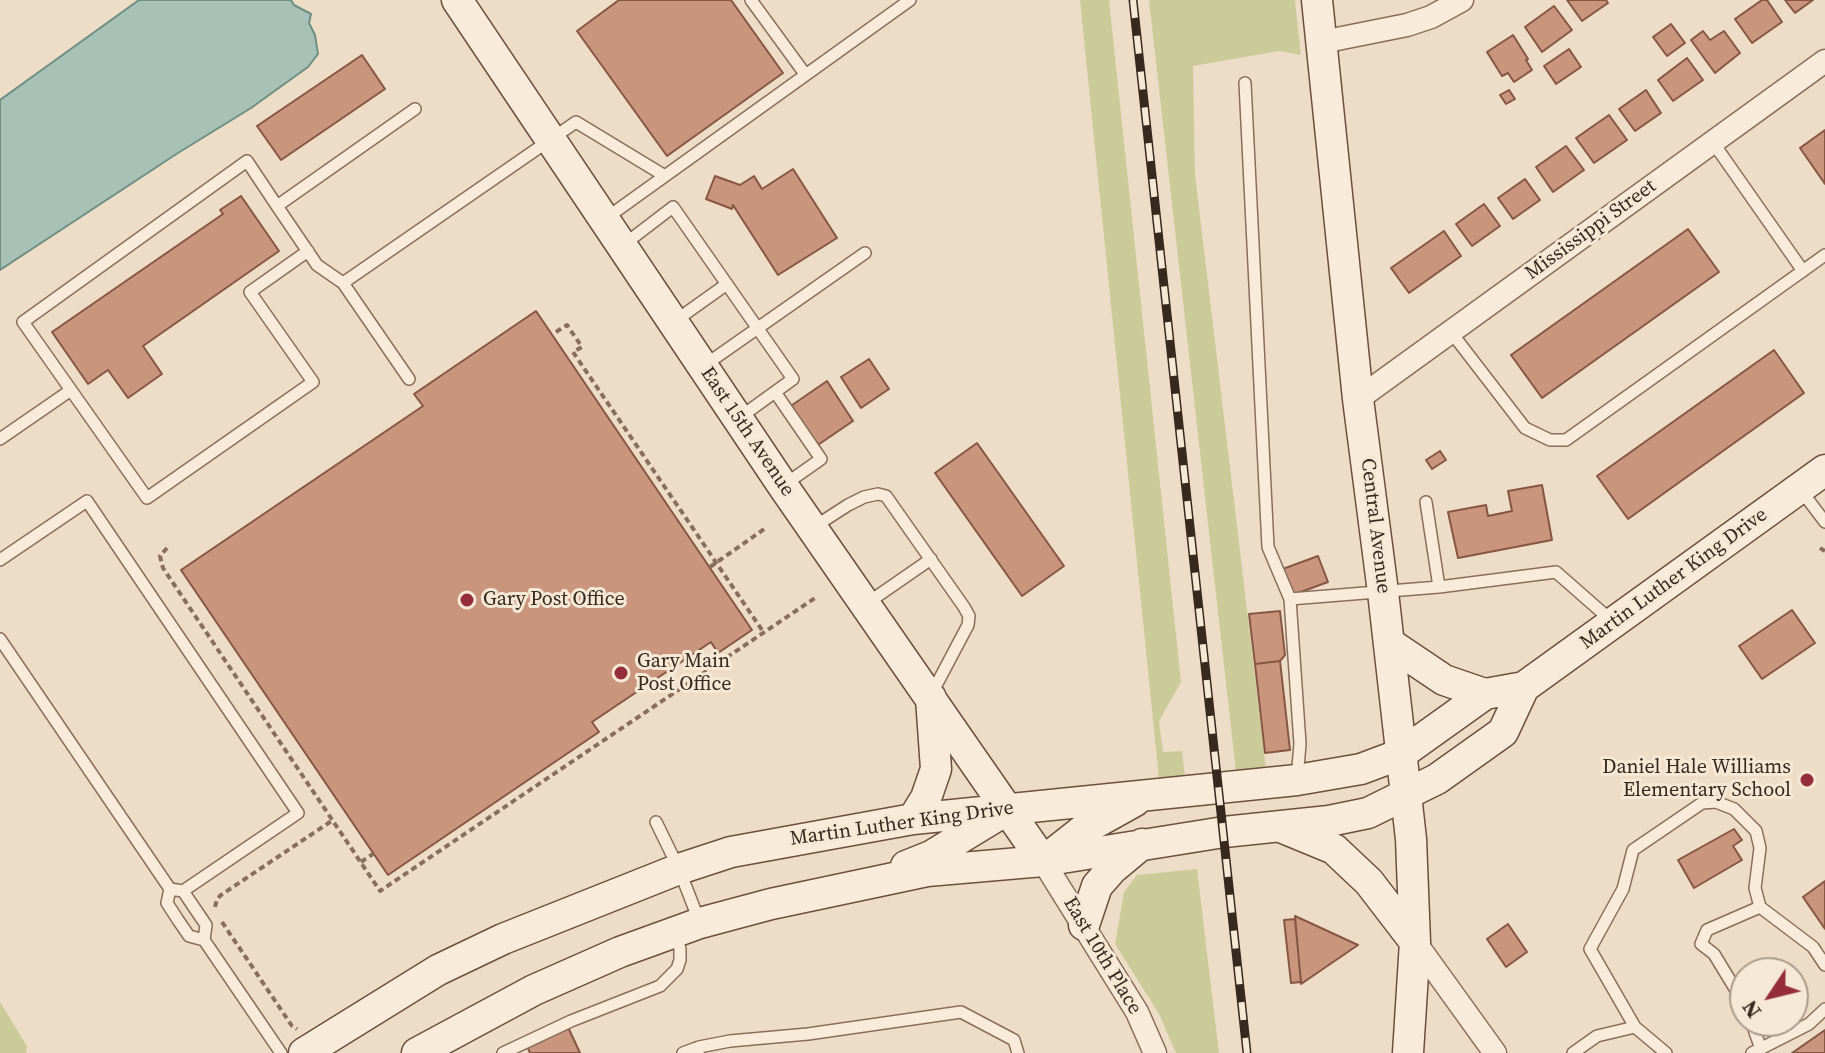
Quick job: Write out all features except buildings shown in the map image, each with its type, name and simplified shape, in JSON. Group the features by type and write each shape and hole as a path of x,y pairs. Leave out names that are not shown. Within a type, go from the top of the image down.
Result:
{"main road":[{"name":"East 15th Avenue","path":"457,0 783,486 1043,861"},
{"name":"Central Avenue","path":"1317,0 1358,399 1411,839 1415,942 1408,1053"},
{"name":"Martin Luther King Drive","path":"304,1041 503,939 679,869 774,842 913,819 1297,780 1361,769 1401,754 1485,694 1524,687 1825,470"},
{"path":"1389,643 1444,680 1485,694"},
{"name":"Martin Luther King Drive","path":"417,1053 534,990 620,952 687,928 771,904 927,871 1043,861 1368,813 1437,779 1503,732 1524,687"},
{"path":"913,819 926,798 936,769 931,696"},
{"path":"1043,861 1083,830 1147,795"},
{"path":"857,885 931,856 1009,809"},
{"path":"1277,826 1334,849 1369,882 1415,942"},
{"path":"1084,925 1097,886 1112,869 1143,844"}],"street":[{"path":"1322,42 1407,25 1431,17 1462,0"},
{"name":"Mississippi Street","path":"1358,399 1825,61"},
{"name":"East 10th Place","path":"1043,861 1137,1012 1155,1053"},
{"path":"1415,942 1495,1053"}],"lane":[{"path":"751,0 805,74"},
{"path":"604,220 910,0"},
{"path":"1245,83 1268,547 1290,599 1300,744 1297,780"},
{"path":"277,206 415,109"},
{"path":"343,283 576,122 665,176"},
{"path":"1712,141 1803,271"},
{"path":"308,251 250,292 313,382 147,498 23,322 247,161 308,251 317,265 343,283 409,379"},
{"path":"622,246 673,207 793,379 738,419"},
{"path":"703,366 865,253"},
{"path":"1451,332 1525,428 1550,440 1566,440 1825,255"},
{"path":"673,322 727,284"},
{"path":"0,439 71,390"},
{"path":"775,392 821,459 783,486"},
{"path":"1800,488 1825,522"},
{"path":"813,528 848,505 878,494 886,496 931,559 969,616 968,625 931,696"},
{"path":"0,560 87,501 298,813 177,890 167,903 189,936 204,940 281,1053"},
{"path":"1426,502 1439,587"},
{"path":"866,604 931,559"},
{"path":"1290,599 1439,587 1556,572 1614,623"},
{"path":"0,639 177,890 206,925 204,940"},
{"path":"1666,1053 1635,1027 1590,949 1623,889 1633,850 1702,803 1716,802 1734,809 1756,831 1760,848 1755,888 1760,907 1813,947 1825,965"},
{"path":"503,1053 571,1021 660,986 677,969 687,928 679,869 656,822"},
{"path":"1729,979 1714,954 1701,944 1707,930 1760,907"},
{"path":"1756,1051 1809,1024 1825,1009"},
{"path":"683,1053 730,1041 808,1034 961,1012 1014,1040 1018,1053"},
{"path":"1573,1053 1597,1036 1635,1027"}],"path":[{"path":"556,332 567,325 582,347 573,352 764,633"},
{"path":"710,567 767,527"},
{"path":"167,548 160,556 163,568 380,891 815,598"},
{"path":"304,1041 217,915 215,905 221,895 333,820"},
{"path":"361,862 373,854"}],"green space":[{"path":"1080,0 1109,0 1181,682 1159,721 1163,752 1182,751 1185,777 1159,779"},
{"path":"1149,0 1295,0 1301,55 1279,51 1193,66 1195,174 1266,769 1236,772"},
{"path":"1197,869 1219,1053 1176,1053 1159,1014 1115,944 1124,892 1137,875"},
{"path":"0,1002 27,1046 26,1053 0,1053"}],"shaded area":[{"path":"139,0 291,0 311,14 309,23 315,35 318,54 308,67 251,108 0,270 0,100"}],"railway":[{"path":"1133,0 1247,1053"}],"place":[{"name":"Gary Post Office","path":"467,600"},
{"name":"Gary Main Post Office","path":"621,673"},
{"name":"Daniel Hale Williams Elementary School","path":"1807,780"}]}
